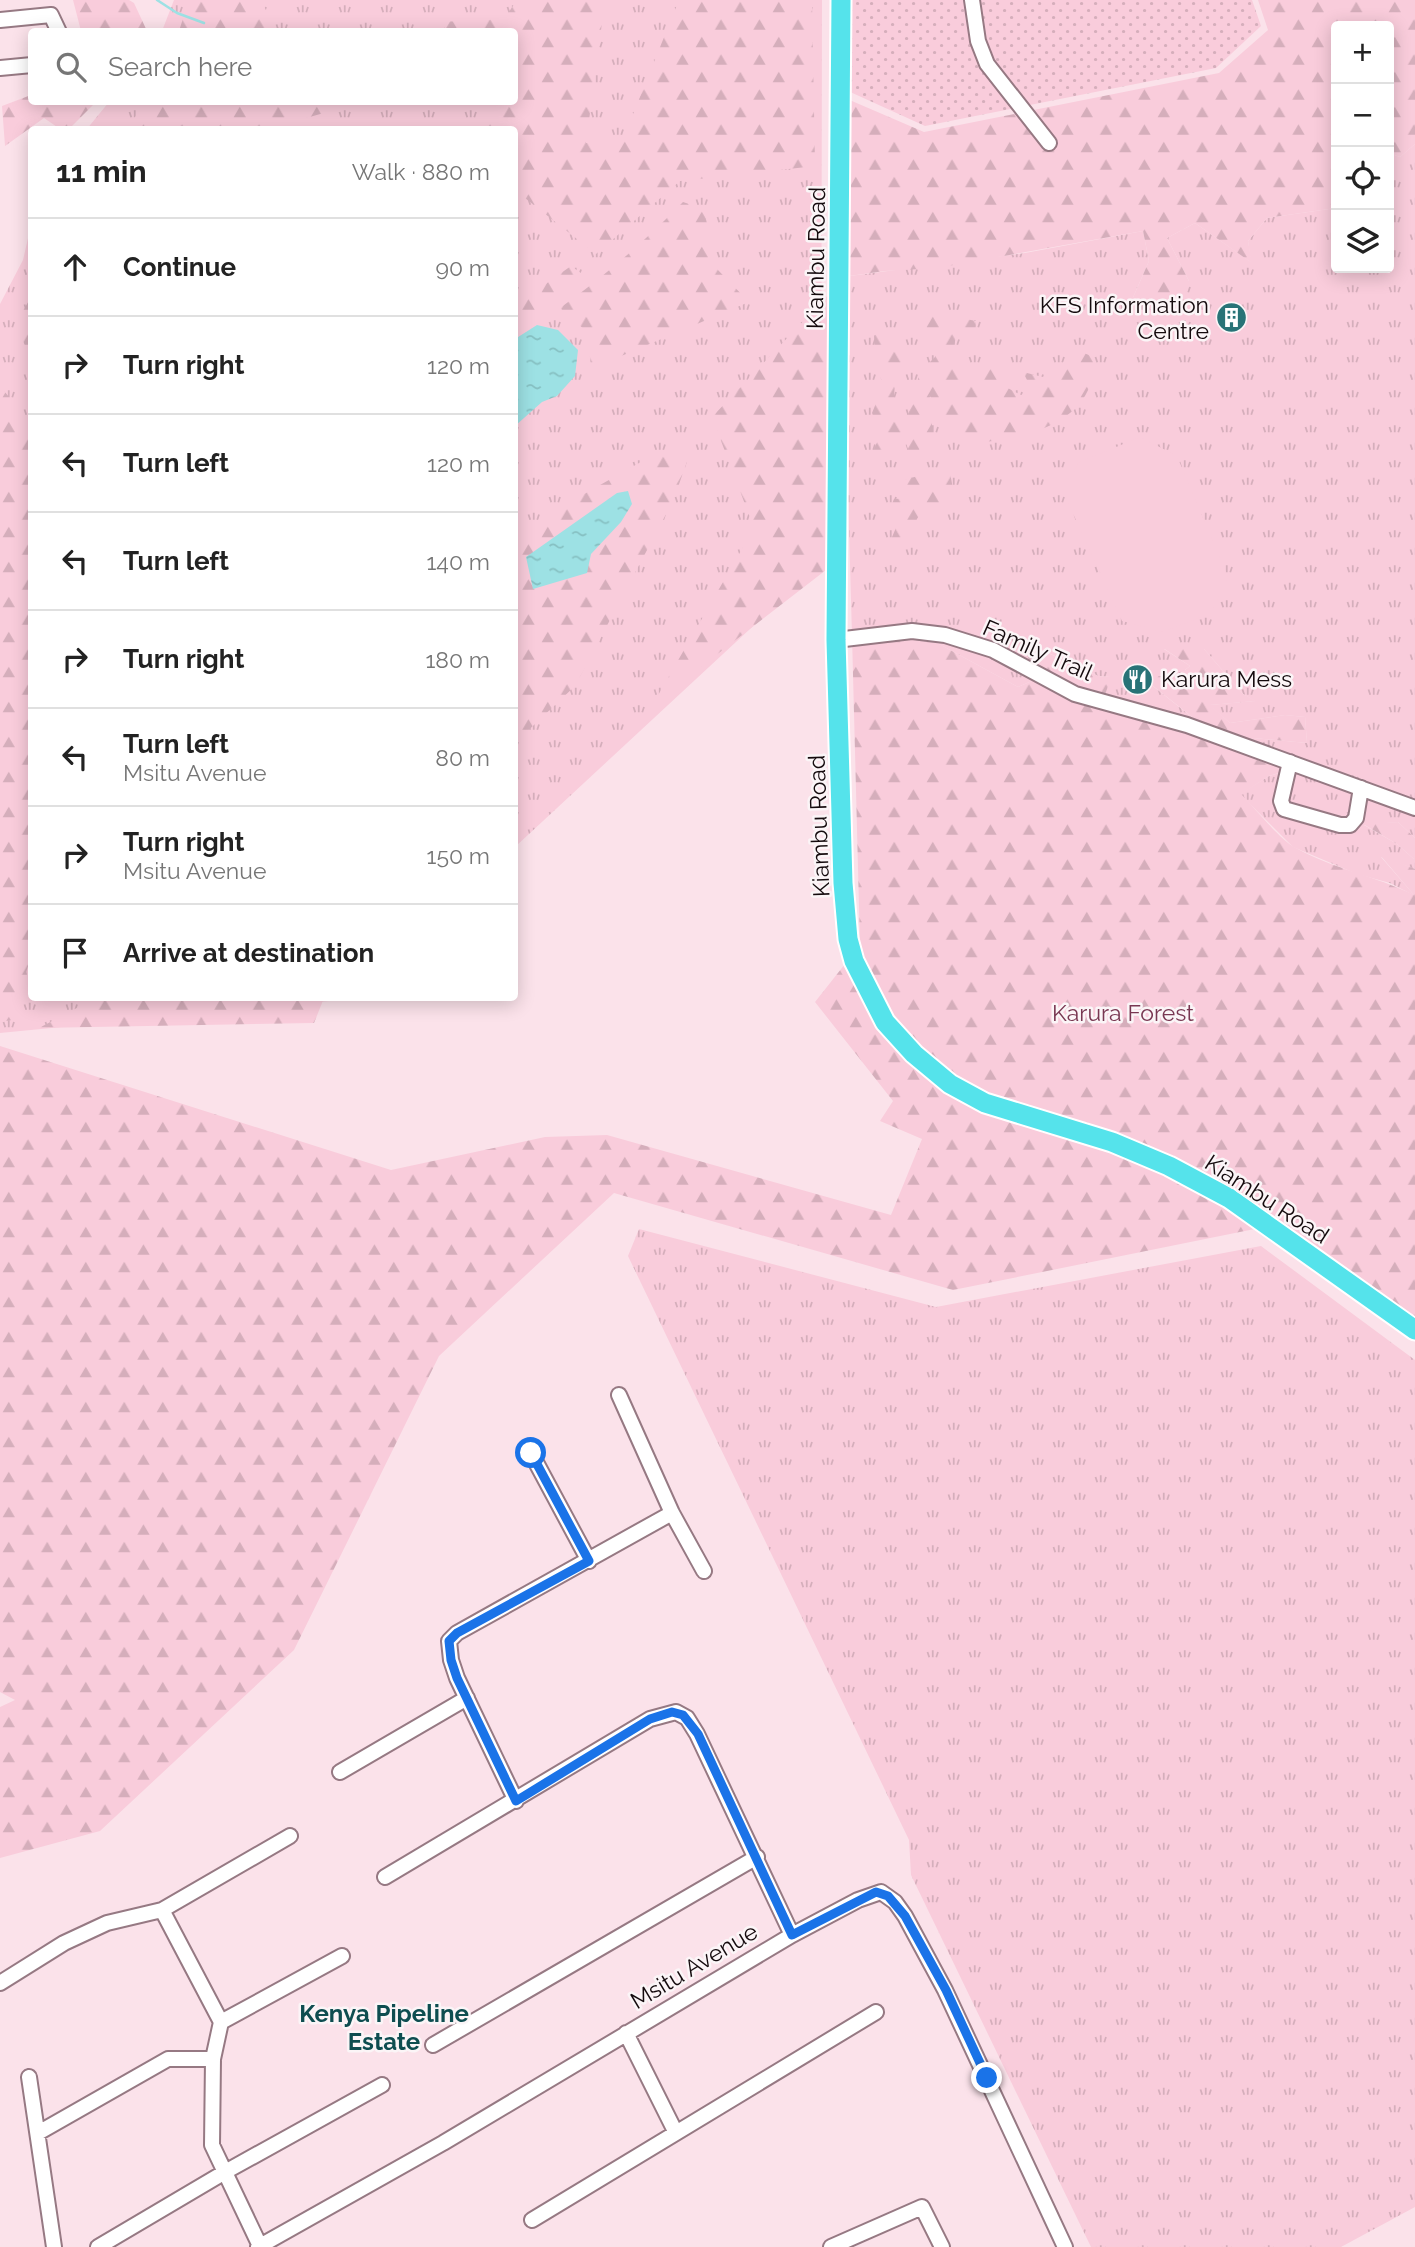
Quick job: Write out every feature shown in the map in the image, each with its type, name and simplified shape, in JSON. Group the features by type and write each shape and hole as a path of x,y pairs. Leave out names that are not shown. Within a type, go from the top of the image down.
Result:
{"highway":[{"name":"Kiambu Road","path":"841,0 836,640 843,870 848,939 854,961 885,1022 914,1054 950,1084 985,1103 1112,1142 1170,1166 1229,1199 1415,1330"}],"street":[{"path":"972,0 978,41 987,64 1049,143"},
{"path":"0,20 51,15 57,28"},
{"path":"0,68 28,65"},
{"name":"Family Trail","path":"836,640 912,631 945,635 993,650 1075,694 1187,724 1415,808"},
{"path":"1290,762 1281,801 1284,809 1340,825 1350,825 1356,818 1361,788"},
{"path":"619,1395 672,1514 704,1571"},
{"path":"531,1453 589,1561"},
{"path":"516,1801 451,1660 449,1641 457,1633 672,1514"},
{"path":"340,1772 467,1698"},
{"path":"385,1877 650,1719 676,1712 687,1718 698,1734 792,1935"},
{"path":"0,1983 64,1943 107,1923 162,1910 290,1836"},
{"path":"433,2045 757,1857"},
{"name":"Msitu Avenue","path":"259,2247 443,2143 792,1935 876,1892 881,1892 895,1902 946,1990 1065,2247"},
{"path":"162,1910 221,2022 213,2059 212,2145 259,2247"},
{"path":"221,2022 342,1956"},
{"path":"532,2220 876,2012"},
{"path":"626,2033 676,2133"},
{"path":"38,2133 168,2059 213,2059"},
{"path":"29,2077 54,2247"},
{"path":"98,2247 225,2172 382,2085"},
{"path":"831,2247 922,2207 942,2247"}],"green space":[{"path":"73,0 129,0 134,3 146,28 80,28"},
{"path":"174,0 822,0 821,563 518,844 518,126 89,126 107,105 518,105 518,28 163,28"},
{"path":"189,0 261,0 275,28 180,28"},
{"path":"517,0 605,0 586,143 621,144 679,0 812,0 815,166 680,181 596,254 525,198 518,204 518,126 488,126 492,105 518,105 518,28 445,28 439,22 504,19"},
{"path":"848,0 1252,0 1261,26 1216,68 925,126 848,91"},
{"path":"1258,0 1415,0 1415,144 1400,157 1394,155 1394,21 1331,21 1331,209 1267,218 1248,241 1252,263 1195,223 1167,238 1189,281 1183,314 1128,309 1149,261 1143,231 937,268 842,277 838,95 924,132 1219,73 1268,30"},
{"path":"28,96 28,105 93,105 72,126 56,126 44,118 33,126 28,126 28,129 5,146 2,106"},
{"path":"142,105 339,105 338,109 278,126 130,126"},
{"path":"1415,144 1415,838 1398,822 1364,825 1397,844 1415,860 1415,869 1381,857 1415,896 1390,883 1357,874 1293,847 1240,794 1269,776 1283,772 1227,748 1253,738 1307,743 1305,717 1285,715 1230,723 1209,705 1255,701 1243,694 1204,649 1164,649 1190,666 1180,674 1144,679 1217,737 1194,736 1143,716 1138,707 1105,695 1110,677 1098,676 1025,642 1034,680 1018,687 919,633 852,636 842,277 1025,253 1143,231 1149,261 1128,309 1189,281 1167,238 1195,223 1251,262 1248,241 1267,218 1331,209 1331,273 1394,273 1394,155 1400,157"},
{"path":"683,202 704,209 716,268 749,302 607,362 591,366 587,332 560,308 624,258"},
{"path":"28,238 28,1001 329,1001 0,1033 0,304 23,260"},
{"path":"571,266 588,278 549,314 518,327 518,296 537,290"},
{"path":"831,292 826,570 653,704 754,528 712,417"},
{"path":"28,302 28,353 16,323"},
{"path":"926,302 950,316 976,321 973,341 956,336 952,358 960,374 1001,355 1004,386 1021,395 1032,390 1023,372 1047,378 1076,350 1094,357 1091,382 1082,401 1054,424 1036,431 998,440 962,444 952,433 929,395 933,436 911,458 905,440 897,434 891,456 871,475 871,455 883,430 872,413 883,386 875,358 874,335 895,333 906,352 895,383 893,410 906,422 920,372 935,357 940,344 937,335 919,322"},
{"path":"0,386 9,397 28,434 28,966 12,1020 0,1022"},
{"path":"1140,437 1177,456 1228,577 1211,613 1163,632 1122,621 1065,496 1078,463"},
{"path":"655,454 689,456 673,501 575,686 518,740 518,531"},
{"path":"950,474 952,500 938,523 931,511 920,514 903,542 881,563 898,523 888,514 894,499 910,498 903,480 922,475 924,487"},
{"name":"Karura Forest","path":"919,633 1018,687 1034,680 1024,642 1098,676 1111,677 1105,695 1138,707 1143,717 1194,736 1216,736 1143,678 1180,674 1190,666 1163,648 1204,649 1243,694 1256,701 1210,705 1230,723 1285,715 1305,717 1307,743 1253,738 1228,748 1285,771 1269,776 1241,794 1275,831 1290,844 1310,855 1414,895 1380,855 1415,869 1415,1322 1280,1224 953,1290 614,1193 439,1356 294,1650 100,1831 0,1858 0,1707 15,1700 0,1692 0,1046 391,1170 545,1137 607,1135 891,1215 922,1139 880,1121 893,1101 815,1002 860,945 852,636"},
{"path":"1398,822 1415,838 1415,860 1397,844 1363,824"},
{"path":"90,1001 323,1001 314,1023 39,1028"},
{"path":"639,1229 936,1307 1261,1246 1415,1360 1415,2207 1341,2247 1091,2247 911,1875 909,1840 628,1256"}],"water":[{"path":"537,325 558,330 578,350 575,376 557,396 542,402 518,423 518,337"},
{"path":"628,491 632,504 621,522 591,554 587,573 533,589 526,557 617,493"}],"waterway":[{"path":"157,0 177,13 204,23"}],"place":[{"name":"KFS Information Centre","path":"1232,318"},
{"name":"Karura Mess","path":"1138,679"}],"district":[{"name":"Kenya Pipeline Estate","path":"384,2028"}],"route":[{"path":"531,1453 589,1561 457,1633 449,1641 457,1678 516,1801 650,1719 672,1712 683,1715 698,1734 792,1935 876,1892 888,1896 905,1916 946,1990 987,2078"}]}
